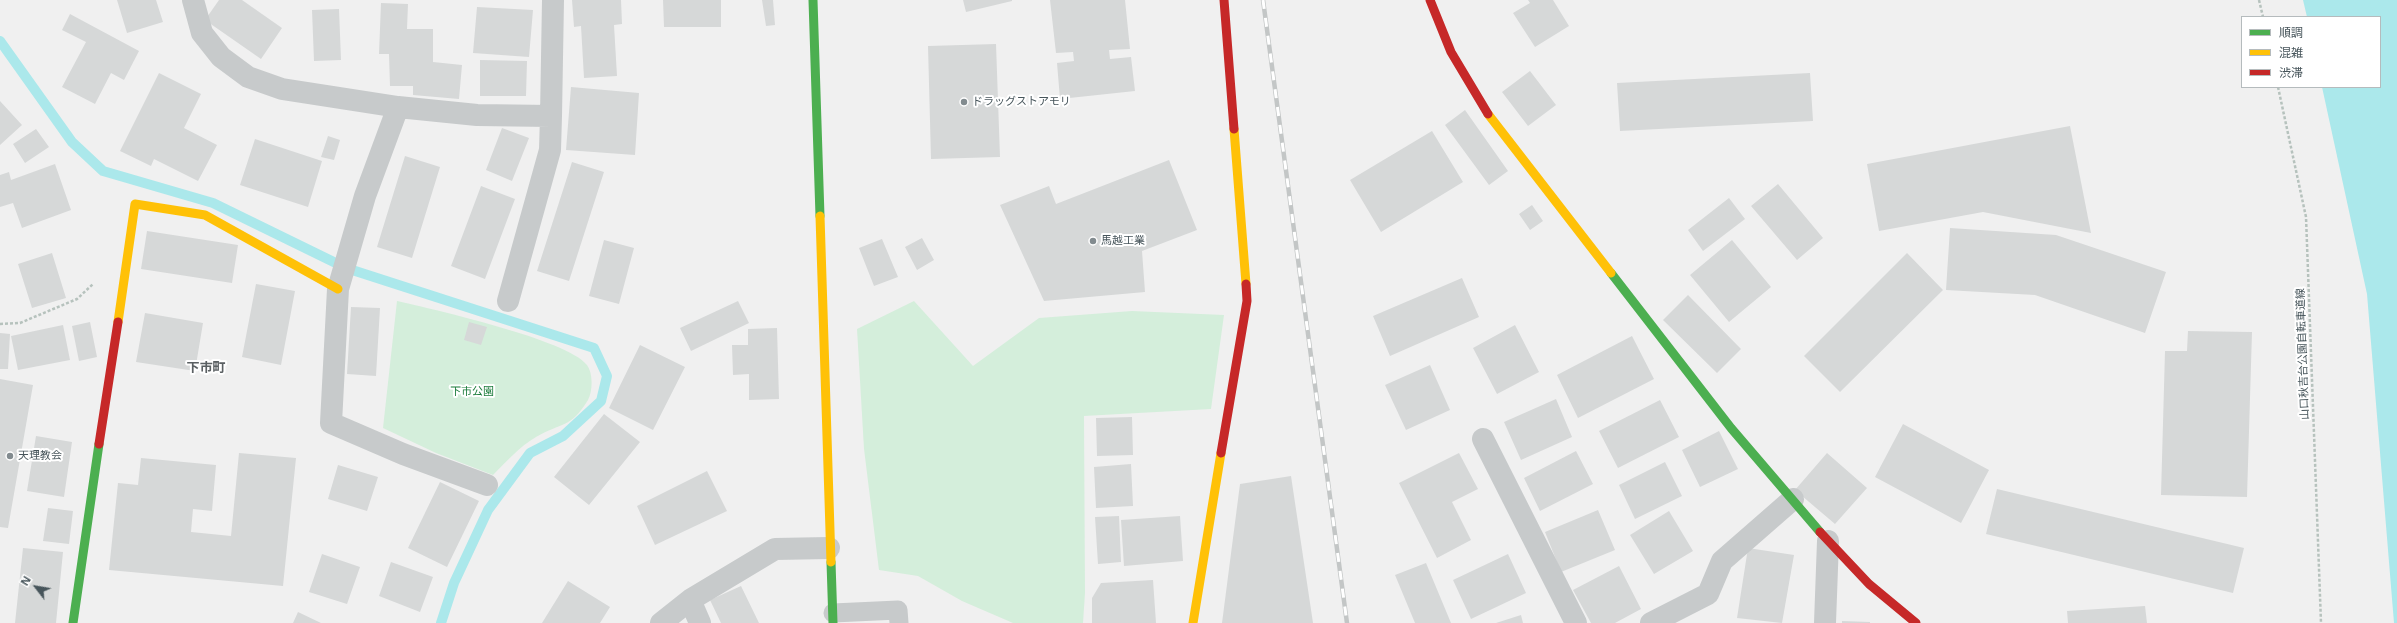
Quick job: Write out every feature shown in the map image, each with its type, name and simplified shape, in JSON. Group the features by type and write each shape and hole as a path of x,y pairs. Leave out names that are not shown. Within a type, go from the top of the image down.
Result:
{"street":[{"path":"193,0 202,33 221,57 248,77 282,89 398,107 477,115 551,116"},
{"path":"508,301 550,150 553,0"},
{"path":"813,0 829,548 833,618"},
{"path":"1193,623 1247,301 1224,0"},
{"path":"1430,0 1451,52 1487,112 1731,428 1828,541 1869,584 1916,623"},
{"path":"398,107 365,196 338,289 331,423 403,454 487,485"},
{"path":"74,623 135,204 205,215 338,289"},
{"path":"1483,439 1576,623"},
{"path":"1651,623 1708,594 1722,561 1793,499"},
{"path":"1825,623 1828,541"},
{"path":"660,623 690,600 776,549 829,548"},
{"path":"690,600 700,623"}],"lane":[{"path":"833,618 898,610 899,623"}],"path":[{"path":"2259,0 2263,16"},
{"name":"山口秋吉台公園自転車道線","path":"2278,88 2306,217 2321,623"},
{"path":"0,324 20,323 76,299 94,283"}],"green space":[{"name":"下市公園","path":"397,301 468,318 528,336 575,355 589,368 591,387 588,400 576,416 565,424 545,432 524,445 493,475 436,453 383,428"},
{"path":"914,301 973,366 1039,318 1132,311 1224,315 1211,409 1084,416 1085,593 1083,623 1013,623 962,601 918,576 879,570 864,449 857,329"}],"water":[{"path":"2303,0 2397,0 2397,623 2394,623 2367,294 2322,88 2381,88 2381,16 2307,16"}],"building":[{"path":"117,0 156,0 163,22 127,33"},
{"path":"219,0 242,0 282,28 261,59 205,20"},
{"path":"572,0 621,0 622,24 614,25 617,76 584,78 581,26 574,27"},
{"path":"663,0 721,0 721,27 664,27"},
{"path":"762,0 773,0 775,25 766,26"},
{"path":"963,0 1012,0 1012,1 966,12"},
{"path":"1050,0 1125,0 1130,49 1109,50 1110,59 1131,57 1135,91 1060,99 1057,63 1074,61 1073,52 1056,53"},
{"path":"1528,0 1553,0 1569,26 1535,47 1513,13 1530,3"},
{"path":"381,3 408,4 407,29 433,29 433,62 462,65 459,99 413,95 413,86 390,86 389,54 379,54"},
{"path":"477,7 533,10 529,57 473,53"},
{"path":"339,9 341,60 314,61 312,10"},
{"path":"70,14 139,51 124,80 111,73 95,104 62,87 86,42 62,30"},
{"name":"ドラッグストアモリ","path":"996,44 1000,157 931,159 928,46"},
{"path":"480,60 527,61 526,96 480,96"},
{"path":"1530,71 1556,105 1528,126 1502,92"},
{"path":"159,73 201,94 184,128 217,145 198,181 154,159 151,166 120,151"},
{"path":"1810,73 1813,121 1620,131 1617,83"},
{"path":"571,87 639,93 635,155 566,150"},
{"path":"0,101 22,125 0,145"},
{"path":"1465,110 1508,171 1489,185 1445,125"},
{"path":"2070,126 2091,233 1983,212 1879,231 1867,164"},
{"path":"502,128 529,138 512,181 486,170"},
{"path":"36,129 49,147 25,163 13,144"},
{"path":"1432,131 1463,182 1381,232 1350,180"},
{"path":"328,136 340,140 334,160 321,157"},
{"path":"255,139 322,161 308,207 240,185"},
{"path":"405,156 440,167 412,258 377,247"},
{"name":"馬越工業","path":"1169,160 1197,230 1142,251 1145,292 1044,301 1000,205 1049,186 1056,204"},
{"path":"572,162 604,172 569,281 537,271"},
{"path":"55,164 71,210 22,228 13,203 0,207 0,175 9,172 11,180"},
{"path":"1778,184 1823,238 1797,260 1751,206"},
{"path":"481,186 515,199 485,279 451,266"},
{"path":"1729,198 1745,219 1703,251 1688,230"},
{"path":"1532,205 1543,221 1530,230 1519,214"},
{"path":"1950,228 2056,235 2166,272 2145,333 2035,295 1946,290"},
{"path":"147,231 238,245 232,283 141,269"},
{"path":"922,238 934,260 917,270 905,247"},
{"path":"882,239 898,277 874,286 859,248"},
{"path":"604,240 634,248 619,304 589,296"},
{"path":"1732,240 1771,287 1729,322 1690,275"},
{"path":"52,253 66,298 32,308 18,264"},
{"path":"1907,253 1943,290 1840,392 1804,356"},
{"path":"1462,278 1479,317 1390,356 1373,316"},
{"path":"256,284 295,291 281,365 242,357"},
{"path":"1688,295 1741,349 1717,373 1663,320"},
{"path":"738,301 749,323 691,351 680,328"},
{"path":"351,307 380,308 376,376 347,374"},
{"path":"145,313 203,323 195,371 136,362"},
{"path":"90,322 97,357 79,361 72,326"},
{"path":"469,322 487,327 481,345 464,340"},
{"path":"63,325 70,360 18,370 11,336"},
{"path":"1515,325 1539,372 1497,394 1473,348"},
{"path":"777,328 779,399 749,400 749,374 733,375 732,345 748,345 748,329"},
{"path":"2188,331 2252,332 2247,497 2161,495 2165,351 2187,351"},
{"path":"0,333 10,334 8,369 0,369"},
{"path":"1632,336 1654,379 1578,418 1557,375"},
{"path":"640,345 685,367 653,430 609,408"},
{"path":"1430,365 1450,410 1406,430 1385,385"},
{"name":"天理教会","path":"0,379 33,385 8,528 0,527"},
{"path":"1556,399 1572,437 1521,460 1504,422"},
{"path":"1660,400 1679,437 1618,468 1599,431"},
{"path":"604,414 640,442 589,505 554,477"},
{"path":"1132,417 1133,455 1097,456 1096,418"},
{"path":"1903,424 1989,470 1961,523 1875,477"},
{"path":"1719,431 1738,469 1700,487 1682,450"},
{"path":"36,436 72,442 64,497 27,491"},
{"path":"1576,451 1593,484 1540,511 1524,478"},
{"path":"239,453 296,458 283,586 109,570 118,483 138,485 141,458 216,465 212,511 193,509 191,532 231,536"},
{"path":"1459,453 1478,489 1452,502 1471,540 1437,558 1399,483"},
{"path":"1827,453 1867,488 1835,524 1795,490"},
{"path":"1665,462 1682,496 1635,519 1619,485"},
{"path":"1131,464 1133,506 1096,508 1094,467"},
{"path":"338,465 378,477 367,511 328,499"},
{"path":"707,471 727,511 655,545 637,506"},
{"path":"1291,476 1313,623 1222,623 1240,484"},
{"path":"440,482 479,501 447,567 408,548"},
{"path":"1997,489 2244,548 2233,593 1986,534"},
{"path":"48,508 73,511 69,544 43,541"},
{"path":"1598,510 1615,550 1561,572 1545,532"},
{"path":"1669,511 1693,551 1654,574 1630,535"},
{"path":"1119,516 1121,562 1098,564 1095,517"},
{"path":"1180,516 1183,561 1124,566 1121,520"},
{"path":"23,548 63,552 56,623 15,623"},
{"path":"1748,548 1794,555 1782,623 1737,618"},
{"path":"322,554 360,567 347,604 309,592"},
{"path":"1508,554 1526,593 1471,619 1453,580"},
{"path":"391,562 433,577 420,612 379,596"},
{"path":"1426,563 1451,623 1415,623 1395,575"},
{"path":"1619,566 1641,609 1615,623 1591,623 1573,590"},
{"path":"1153,580 1156,623 1092,623 1092,598 1101,583"},
{"path":"568,581 610,607 600,623 542,623"},
{"path":"741,586 759,623 721,623 710,600"},
{"path":"2145,606 2147,623 2068,623 2067,611"},
{"path":"298,612 321,623 293,623"},
{"path":"1521,615 1523,623 1496,623"},
{"path":"1842,621 1870,622 1870,623 1842,623"}],"waterway":[{"path":"0,41 72,142 103,171 213,203 346,268 594,348 607,376 601,401 563,436 530,453 488,510 454,583 441,623"}],"railway":[{"path":"1263,0 1347,623"}],"traffic: fast":[{"path":"813,0 820,216"},
{"path":"1611,273 1731,428 1820,532"},
{"path":"73,623 99,444"},
{"path":"831,562 833,623"}],"traffic: slow":[{"path":"1488,114 1611,273"},
{"path":"1234,129 1246,284"},
{"path":"118,322 135,204 205,215 338,289"},
{"path":"820,216 831,562"},
{"path":"1193,623 1221,453"}],"traffic: jam":[{"path":"1224,0 1234,129"},
{"path":"1430,0 1451,52 1488,114"},
{"path":"1221,453 1247,301 1246,284"},
{"path":"99,444 118,322"},
{"path":"1820,532 1869,584 1916,623"}],"place":[{"name":"ドラッグストアモリ","path":"964,102"},
{"name":"馬越工業","path":"1093,241"},
{"name":"天理教会","path":"10,456"}],"district":[{"name":"下市町","path":"206,368"}]}
